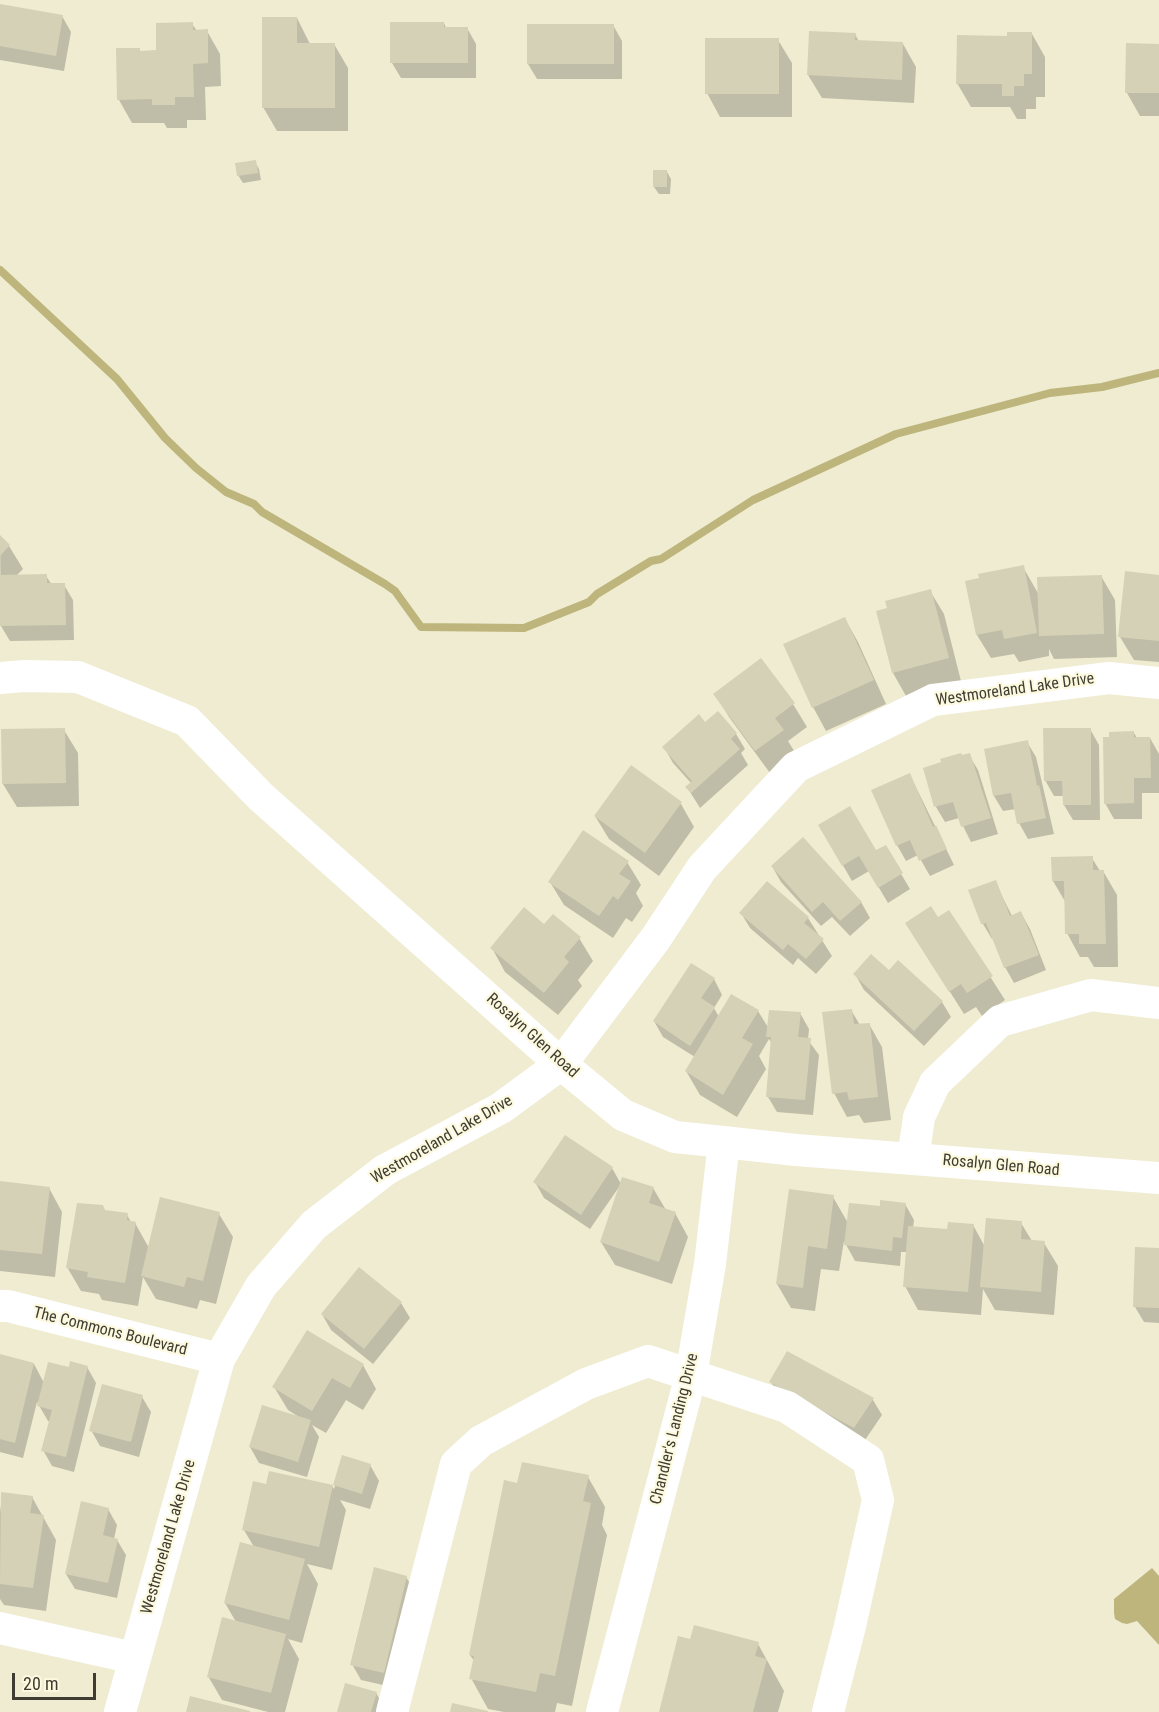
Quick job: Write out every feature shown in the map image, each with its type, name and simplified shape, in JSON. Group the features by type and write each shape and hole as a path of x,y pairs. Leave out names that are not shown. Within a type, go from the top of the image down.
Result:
{"street":[{"name":"Rosalyn Glen Road","path":"0,678 78,677 187,721 261,797 561,1064 622,1115 675,1137 913,1159 1159,1178"},
{"name":"Westmoreland Lake Drive","path":"120,1712 219,1359 261,1286 314,1225 385,1170 501,1108 561,1064 656,938 702,868 796,767 933,700 1109,678 1159,683"},
{"path":"913,1159 919,1117 935,1083 1000,1021 1091,995 1159,1003"},
{"name":"Chandler's Landing Drive","path":"602,1712 691,1375 710,1264 724,1142"},
{"name":"The Commons Boulevard","path":"0,1306 8,1306 219,1359"},
{"path":"392,1712 456,1464 481,1441 596,1380 648,1361 787,1407 868,1460 878,1500 828,1712"},
{"path":"0,1628 134,1658"}],"shaded area":[{"path":"1152,1568 1159,1576 1159,1645 1137,1621 1122,1623 1115,1619 1114,1613 1114,1599"}],"building":[{"path":"0,4 63,15 56,56 0,46"},
{"path":"262,17 297,17 297,43 335,43 335,108 262,108"},
{"path":"193,22 193,30 208,29 208,63 193,64 194,97 175,97 175,105 152,105 152,99 117,100 116,48 156,50 156,23"},
{"path":"390,22 444,22 444,27 468,27 468,63 390,63"},
{"path":"527,24 614,24 614,64 527,64"},
{"path":"809,31 856,33 855,40 903,42 902,80 807,75"},
{"path":"1007,32 1032,32 1032,74 1024,74 1024,86 1014,86 1014,96 1002,96 1002,84 956,84 957,35 1007,36"},
{"path":"705,38 779,38 779,94 705,94"},
{"path":"1126,43 1159,44 1159,93 1125,93"},
{"path":"256,160 258,173 237,176 235,163"},
{"path":"653,170 667,170 667,187 653,187"},
{"path":"0,535 10,545 0,556"},
{"path":"1024,565 1037,633 1004,639 1002,630 976,635 965,581 979,578 978,574"},
{"path":"1125,571 1159,575 1159,641 1118,637"},
{"path":"47,574 47,583 65,583 66,625 0,626 0,575"},
{"path":"1102,575 1104,634 1039,636 1037,577"},
{"path":"931,589 949,658 892,673 876,611 887,608 885,601"},
{"path":"845,617 874,680 812,708 783,644"},
{"path":"761,658 795,703 775,718 784,730 755,751 713,694"},
{"path":"718,711 737,733 731,739 740,749 691,793 685,787 692,781 662,747 699,714 705,722"},
{"path":"65,728 66,783 2,784 1,729"},
{"path":"1043,728 1091,728 1091,805 1063,805 1062,781 1044,781"},
{"path":"1134,731 1134,737 1150,737 1151,778 1134,778 1134,803 1104,804 1103,737 1109,737 1109,732"},
{"path":"1028,740 1046,818 1017,824 1011,793 993,796 984,749"},
{"path":"961,753 962,755 970,753 991,818 961,827 953,802 934,807 923,768 941,762 940,759"},
{"path":"631,765 682,802 645,853 594,816"},
{"path":"910,773 933,827 936,825 947,849 919,861 910,840 896,846 871,790"},
{"path":"850,806 876,850 886,845 903,873 878,888 859,856 842,866 818,825"},
{"path":"583,830 629,861 619,874 631,881 618,900 613,896 599,916 548,882"},
{"path":"803,837 862,902 840,921 823,902 812,912 771,866"},
{"path":"1093,856 1093,870 1104,870 1106,944 1079,944 1079,934 1065,934 1064,881 1052,881 1051,857"},
{"path":"996,880 1010,916 1021,911 1039,955 1004,968 986,923 981,924 968,890"},
{"path":"767,881 809,917 804,923 824,939 806,959 788,944 783,950 739,913"},
{"path":"931,906 938,917 949,910 993,976 967,993 961,984 949,992 905,923"},
{"path":"524,907 544,924 553,914 581,937 564,957 569,962 544,993 490,948"},
{"path":"871,954 889,970 898,960 943,1001 914,1031 853,974"},
{"path":"691,963 715,978 701,998 715,1007 690,1046 653,1021"},
{"path":"731,994 759,1010 742,1038 753,1044 723,1095 685,1071"},
{"path":"852,1009 854,1024 870,1023 878,1097 849,1100 847,1092 832,1094 822,1012"},
{"path":"769,1010 801,1012 798,1037 811,1038 805,1100 766,1097 771,1037 766,1037"},
{"path":"565,1135 613,1167 581,1215 533,1182"},
{"path":"622,1177 654,1187 649,1203 676,1212 659,1262 600,1242"},
{"path":"0,1181 50,1187 42,1254 0,1250"},
{"path":"789,1189 834,1195 827,1249 808,1246 803,1288 776,1284"},
{"path":"160,1197 220,1212 203,1281 187,1277 184,1287 141,1276"},
{"path":"880,1200 906,1203 902,1238 893,1237 892,1251 844,1245 849,1203 880,1206"},
{"path":"77,1203 103,1205 105,1210 128,1213 127,1220 136,1222 125,1283 87,1277 88,1272 66,1268"},
{"path":"986,1218 1022,1221 1021,1239 1045,1241 1041,1292 980,1287"},
{"path":"948,1222 974,1224 968,1292 903,1287 908,1226 947,1229"},
{"path":"1135,1247 1159,1248 1159,1308 1133,1307"},
{"path":"359,1267 402,1302 364,1349 321,1314"},
{"path":"307,1330 364,1364 350,1388 332,1378 312,1411 272,1387"},
{"path":"787,1351 874,1398 854,1428 769,1382"},
{"path":"0,1354 34,1363 15,1443 0,1439"},
{"path":"70,1361 88,1366 66,1457 41,1451 52,1410 37,1406 48,1362 69,1367"},
{"path":"102,1384 143,1395 131,1442 89,1431"},
{"path":"262,1405 311,1420 298,1462 249,1447"},
{"path":"342,1455 371,1464 362,1494 333,1485"},
{"path":"522,1462 589,1475 583,1501 591,1503 555,1676 540,1673 536,1692 469,1679 474,1656 469,1655 504,1480 517,1483"},
{"path":"269,1471 333,1485 319,1547 242,1530 253,1481 266,1484"},
{"path":"1,1492 33,1496 30,1513 44,1515 33,1588 0,1584"},
{"path":"81,1501 109,1508 103,1535 118,1539 108,1583 65,1574"},
{"path":"240,1542 305,1559 289,1620 224,1603"},
{"path":"374,1567 407,1576 384,1673 350,1665"},
{"path":"222,1617 286,1634 271,1693 207,1677"},
{"path":"694,1625 759,1642 755,1656 767,1659 753,1712 659,1712 678,1636 690,1639"},
{"path":"345,1683 377,1692 371,1712 337,1712"},
{"path":"190,1696 250,1711 250,1712 186,1712"},
{"path":"452,1703 488,1711 488,1712 450,1712"}],"waterway":[{"path":"0,270 117,379 165,438 196,468 226,492 254,504 262,512 395,591 421,627 524,628 589,602 597,594 651,561 661,559 753,500 896,434 1050,393 1102,387 1159,373"}]}
